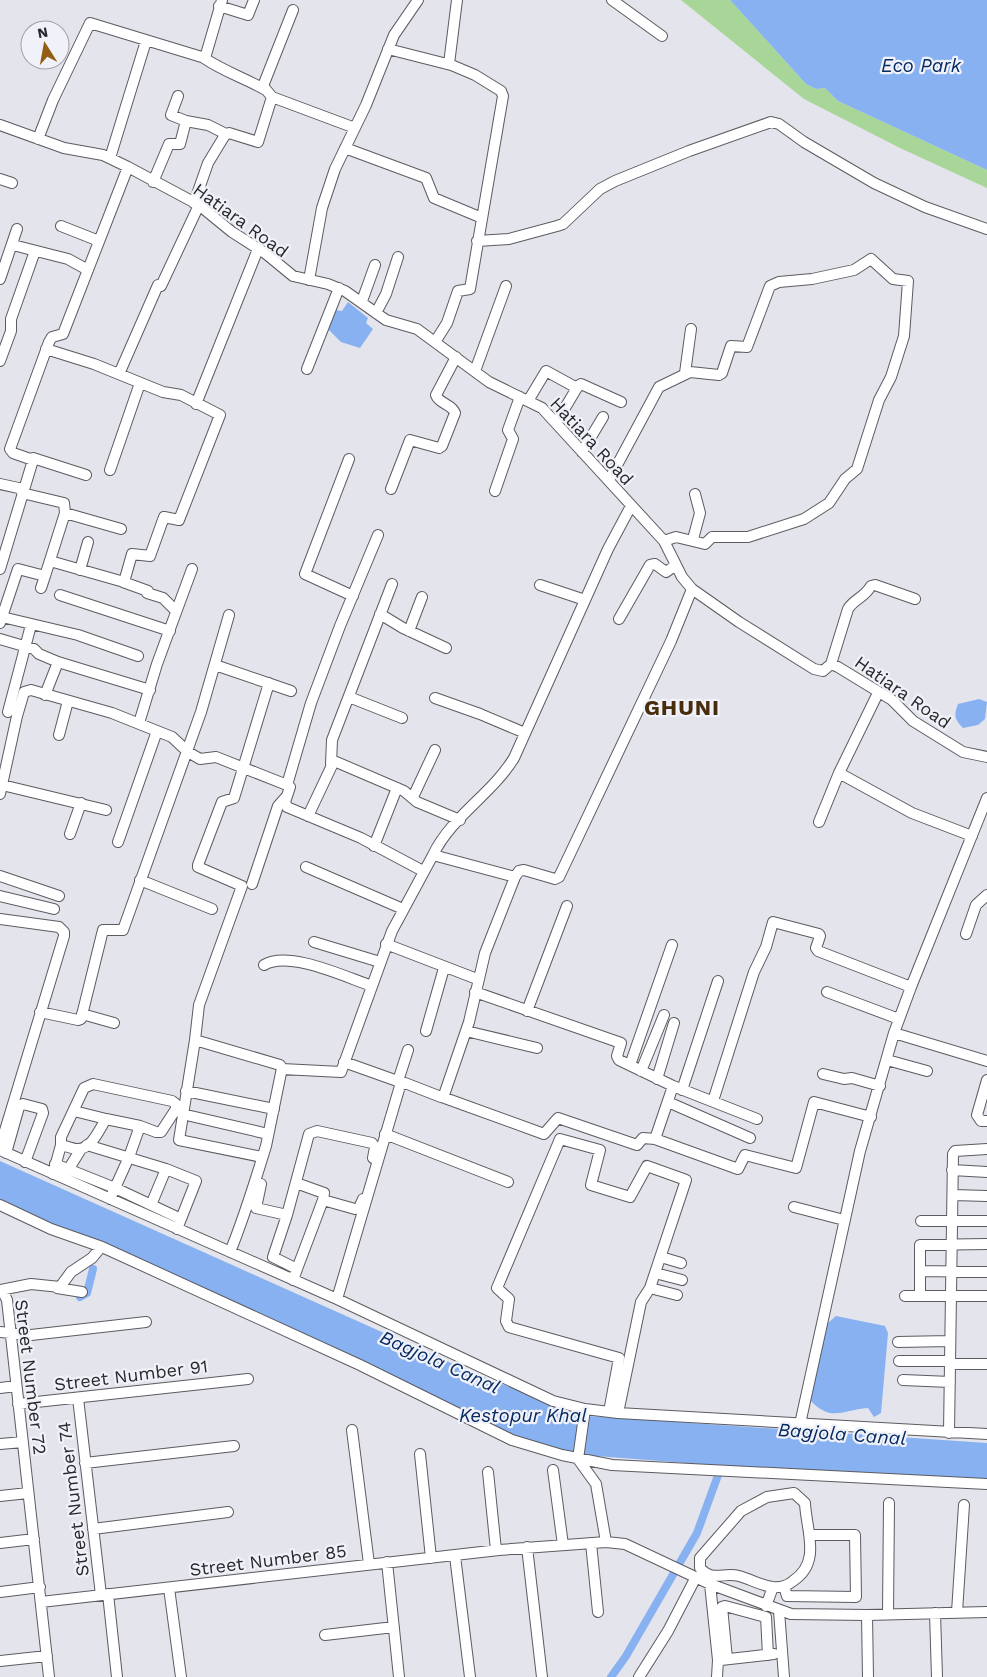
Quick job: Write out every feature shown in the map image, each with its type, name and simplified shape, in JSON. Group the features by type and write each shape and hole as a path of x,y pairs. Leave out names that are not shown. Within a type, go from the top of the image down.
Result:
{"street":[{"path":"204,58 220,3 248,16 254,0"},
{"path":"309,280 325,193 388,49 407,14 418,0"},
{"path":"451,66 449,62 456,0"},
{"path":"612,0 662,36"},
{"path":"264,89 293,10"},
{"path":"38,139 53,100 90,23 204,58 218,67 241,76 264,89 272,97 355,128"},
{"path":"110,158 146,41"},
{"path":"388,49 451,66 474,75 503,93 470,289 458,290 447,323 435,342"},
{"path":"178,96 171,114 186,121 208,125 226,134 258,142 272,97"},
{"path":"153,182 170,144 180,144 186,121"},
{"path":"478,241 509,239 563,224 600,189 615,181 690,150 771,122 779,124 804,142 874,183 925,207 987,229"},
{"name":"Hatiara Road","path":"0,125 64,148 110,158 128,167 197,204 232,232 258,249 282,270 293,276 339,288 362,301 386,320 417,328 490,382 542,408 664,541 682,577 692,589 739,622 814,669 823,671 830,664 845,670 878,693 892,700 913,721 963,752 987,757"},
{"path":"119,374 197,204 208,163 226,134"},
{"path":"345,148 426,178 434,198 482,218"},
{"path":"86,474 13,453 10,449 50,339 63,334 128,167"},
{"path":"0,179 12,183"},
{"path":"61,226 99,242"},
{"path":"0,279 18,230"},
{"path":"12,245 68,260 88,270"},
{"path":"196,404 258,249"},
{"path":"0,360 11,331 11,319 35,251"},
{"path":"376,313 386,294 398,257"},
{"path":"609,480 654,393 665,383 686,373 722,373 731,346 747,347 768,289 774,283 812,279 854,270 871,259 893,280 909,283 904,336 895,366 879,400 859,465 846,479 829,503 804,519 748,537 712,537 706,544 693,539 675,537 664,541"},
{"path":"362,301 375,265"},
{"path":"475,371 506,286"},
{"path":"307,369 339,288"},
{"path":"686,373 691,329"},
{"path":"46,349 119,374 163,392 181,395 217,413 219,417 180,518 177,520 164,517 149,557 132,554 123,582"},
{"path":"391,489 410,440 439,448 442,446 455,413 453,408 438,399 436,395 456,357"},
{"path":"495,490 513,439 508,430 524,399 546,370 577,388"},
{"path":"110,470 140,383"},
{"path":"556,423 577,388 583,384 621,402"},
{"path":"582,452 603,417"},
{"path":"0,570 32,458"},
{"path":"349,459 304,574 353,596"},
{"path":"0,484 64,504 65,513 41,588"},
{"path":"693,539 700,513 695,494"},
{"path":"282,1070 339,1072 386,944 403,909 440,841 508,767 623,518 631,506"},
{"path":"65,513 121,529"},
{"path":"378,536 310,702 285,802 287,807 374,846 423,871"},
{"path":"80,570 88,542"},
{"path":"50,560 123,582 163,598 176,611"},
{"path":"619,619 650,566 654,564 666,572 676,565"},
{"path":"45,576 19,568 1,620 78,635 138,656"},
{"path":"139,723 157,664 192,569"},
{"path":"308,816 331,764 331,743 392,584"},
{"path":"540,585 585,600"},
{"path":"830,664 848,609 853,603 866,595 871,586 875,585 914,599"},
{"path":"442,1097 466,1031 477,979 493,928 515,878 519,871 524,870 555,879 559,877 670,641 692,589"},
{"path":"60,595 170,631"},
{"path":"409,631 422,597"},
{"path":"380,614 409,631 446,648"},
{"path":"40,1012 81,1019 103,930 122,931 187,751 229,615"},
{"path":"31,625 8,712 1,790 81,803 106,810"},
{"path":"0,639 25,646 58,662 150,690"},
{"path":"45,694 58,662"},
{"path":"215,665 291,692"},
{"path":"262,1158 179,1140 199,1006 242,886 197,866 222,802 234,798 269,683"},
{"path":"8,712 26,690 45,694 104,710 139,723 174,738 187,751 200,759 216,757 288,784"},
{"path":"819,822 839,772 878,693"},
{"path":"349,697 402,718"},
{"path":"434,698 480,714 525,733"},
{"path":"58,735 68,701"},
{"path":"118,842 156,731"},
{"path":"413,797 434,750"},
{"path":"331,764 336,761 397,788 413,797 417,802 460,820"},
{"path":"839,772 912,813 972,836"},
{"path":"374,846 397,788"},
{"path":"252,884 278,806 286,797"},
{"path":"800,1424 860,1151 894,1033 987,798"},
{"path":"70,834 81,803"},
{"path":"433,855 515,878"},
{"path":"306,867 403,909"},
{"path":"0,876 59,896"},
{"path":"140,880 212,909"},
{"path":"966,934 976,905 987,895"},
{"path":"0,896 54,909"},
{"path":"527,1011 567,906"},
{"path":"0,919 59,927 64,932 2,1150"},
{"path":"713,1102 754,972 766,947 773,922 819,934 816,948 818,951 911,987"},
{"path":"314,942 380,962"},
{"path":"386,944 444,968 477,979"},
{"path":"630,1065 672,945"},
{"path":"264,965 272,960 299,961 372,986"},
{"path":"426,1031 444,968"},
{"path":"655,1138 668,1102 678,1088 718,980"},
{"path":"475,992 621,1043 618,1058 630,1065 678,1088 757,1119"},
{"path":"827,992 899,1020"},
{"path":"82,1014 114,1023"},
{"path":"641,1071 664,1015"},
{"path":"657,1078 674,1023"},
{"path":"466,1031 537,1048"},
{"path":"894,1033 987,1061"},
{"path":"195,1040 280,1065 282,1070 262,1158 246,1210 230,1252"},
{"path":"336,1299 400,1086 408,1050"},
{"path":"887,1060 927,1071"},
{"path":"344,1062 544,1134 558,1118 636,1144 644,1138 655,1138 737,1169 740,1168 745,1155 794,1168 813,1103 871,1117"},
{"path":"823,1074 844,1079 852,1078 880,1086"},
{"path":"987,1080 977,1115 981,1121 987,1121"},
{"path":"54,1169 61,1145 61,1136 84,1088 93,1084 172,1101 176,1104 176,1109 161,1132 74,1111"},
{"path":"186,1090 274,1109"},
{"path":"668,1102 750,1138"},
{"path":"2,1150 20,1107 23,1104 42,1109 44,1114 25,1162"},
{"path":"182,1114 268,1134"},
{"path":"68,1170 84,1147 93,1140 106,1119"},
{"path":"110,1199 129,1157 140,1126"},
{"path":"268,1269 287,1215 311,1132 317,1131 374,1144 373,1159 360,1208 355,1210 323,1200"},
{"path":"385,1134 508,1182"},
{"path":"613,1413 623,1359 641,1302 650,1288 661,1257 685,1179 647,1166 633,1194 629,1197 590,1184 600,1150 559,1139 497,1286 509,1299 506,1324 509,1327 623,1359"},
{"path":"61,1145 84,1147 129,1157 196,1181 179,1224"},
{"path":"949,1433 953,1154 955,1151 987,1149"},
{"path":"2,1150 25,1162 54,1169 68,1170 115,1188 151,1205 179,1224 230,1252 336,1299 584,1415 613,1413 987,1434"},
{"path":"54,1169 110,1199 179,1224"},
{"path":"151,1205 166,1169"},
{"path":"952,1170 987,1172"},
{"path":"262,1176 256,1208 287,1215"},
{"path":"293,1280 324,1195 322,1192 296,1183"},
{"path":"953,1195 987,1196"},
{"path":"0,1205 51,1229 101,1247 360,1365 512,1440 612,1465 987,1484"},
{"path":"794,1207 844,1220"},
{"path":"921,1221 987,1221"},
{"path":"920,1296 920,1245 987,1244"},
{"path":"58,1288 73,1270 92,1258 101,1247"},
{"path":"273,1257 297,1269"},
{"path":"661,1257 681,1263"},
{"path":"920,1271 987,1272"},
{"path":"655,1273 682,1280"},
{"path":"1,1290 30,1284 82,1292"},
{"path":"650,1288 676,1295"},
{"name":"Street Number 72","path":"1,1290 7,1300 5,1332 16,1386 49,1677"},
{"path":"905,1296 987,1296"},
{"path":"5,1332 31,1335 146,1322"},
{"path":"898,1342 950,1341"},
{"path":"899,1361 987,1364"},
{"name":"Street Number 91","path":"18,1404 248,1378"},
{"path":"903,1380 950,1382"},
{"path":"0,1388 16,1386"},
{"name":"Street Number 74","path":"78,1398 93,1529 117,1677"},
{"path":"584,1415 578,1457 596,1484 606,1542"},
{"path":"352,1430 369,1564"},
{"path":"0,1444 23,1442"},
{"path":"86,1463 234,1446"},
{"path":"420,1454 431,1558"},
{"path":"553,1470 562,1545"},
{"path":"488,1472 497,1550"},
{"path":"0,1496 28,1493"},
{"path":"722,1659 709,1581 706,1574 700,1568 700,1558 741,1511 767,1497 794,1493 805,1503 811,1535 811,1554 807,1567 785,1591 780,1611 784,1677"},
{"path":"888,1614 889,1503"},
{"path":"957,1612 964,1505"},
{"path":"93,1529 228,1512"},
{"path":"709,1581 736,1575 785,1591 856,1597 855,1534 811,1535"},
{"path":"0,1543 34,1539"},
{"name":"Street Number 85","path":"41,1602 497,1550 606,1542 625,1544 692,1576 709,1581 780,1611 802,1615 987,1612"},
{"path":"591,1543 598,1612"},
{"path":"527,1547 542,1677"},
{"path":"455,1556 470,1677"},
{"path":"387,1562 399,1677"},
{"path":"640,1677 668,1631 692,1576"},
{"path":"0,1592 40,1587"},
{"path":"766,1606 773,1587"},
{"path":"169,1588 181,1677"},
{"path":"717,1677 722,1659 722,1607 725,1606 766,1617 768,1655"},
{"path":"936,1613 937,1677"},
{"path":"867,1615 868,1677"},
{"path":"325,1635 394,1627"},
{"path":"722,1659 782,1654"},
{"path":"0,1661 47,1656"}],"green space":[{"name":"Eco Park","path":"681,0 730,0 806,84 816,89 825,88 838,101 987,170 987,188 900,148 804,99"}],"water":[{"name":"Eco Park","path":"730,0 987,0 987,170 838,101 825,88 816,89 806,84"},
{"path":"348,302 368,318 366,323 373,329 360,348 341,342 328,329 336,310 342,311"},
{"path":"979,699 987,702 985,719 978,725 963,728 956,717 958,704"},
{"name":"Kestopur Khal","path":"0,1161 480,1376 588,1416 987,1443 987,1486 570,1454 512,1434 0,1202"},
{"path":"836,1316 885,1326 888,1333 881,1413 874,1417 868,1408 830,1413 824,1411 809,1399 828,1323"}],"waterway":[{"path":"80,1297 87,1293 93,1269"},
{"path":"611,1677 626,1656 697,1533 721,1467"}],"district":[{"name":"GHUNI","path":"682,707"}],"water label":[{"name":"Bagjola Canal","path":"440,1362"},
{"name":"Bagjola Canal","path":"842,1434"}]}
